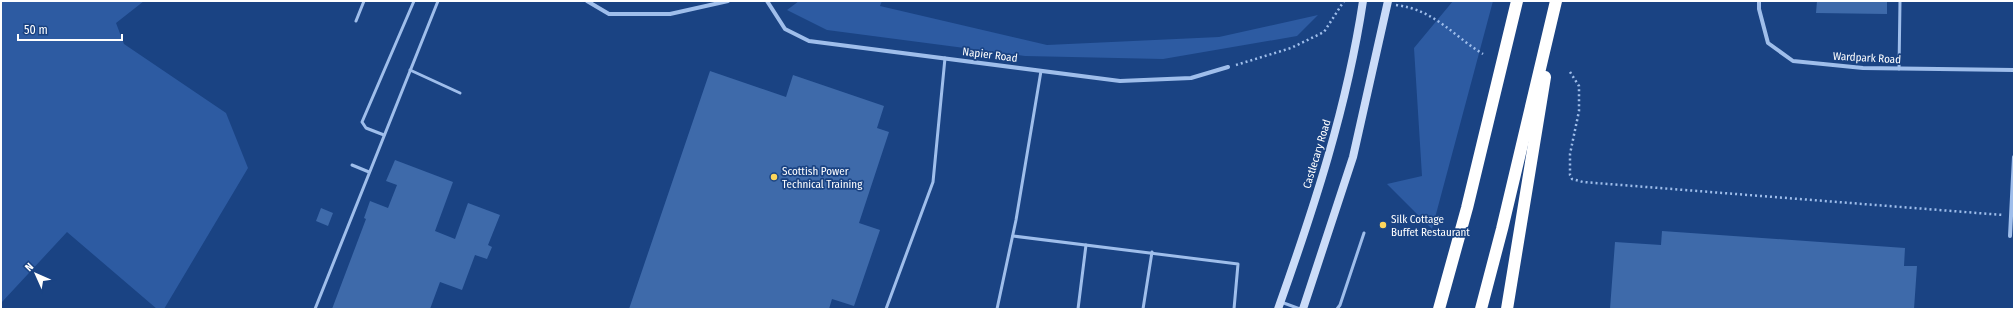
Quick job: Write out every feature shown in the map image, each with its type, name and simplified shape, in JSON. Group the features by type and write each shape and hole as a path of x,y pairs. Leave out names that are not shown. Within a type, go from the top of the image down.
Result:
{"highway":[{"path":"1439,309 1466,208 1517,1"},
{"path":"1481,309 1502,229 1557,1"},
{"path":"1507,309 1557,1"}],"main road":[{"name":"Castlecary Road","path":"1280,306 1333,144 1352,66 1363,1"},
{"path":"1302,309 1353,157 1388,2"}],"street":[{"path":"587,1 609,14 670,14 728,1"},
{"name":"Napier Road","path":"767,1 785,29 809,41 1120,81 1191,78 1228,67"},
{"name":"Wardpark Road","path":"1759,1 1759,9 1768,43 1793,61 1862,68 2014,70"},
{"path":"2010,236 2014,157"}],"lane":[{"path":"356,21 364,1"},
{"path":"384,135 366,128 362,122 414,1"},
{"path":"315,309 438,1"},
{"path":"1898,69 1900,1"},
{"path":"886,309 933,182 945,58"},
{"path":"410,70 460,93"},
{"path":"997,309 1013,236 1042,71"},
{"path":"352,165 369,172"},
{"path":"1337,309 1340,305 1364,233"},
{"path":"1013,236 1152,252 1238,264 1234,309"},
{"path":"1078,309 1086,245"},
{"path":"1143,309 1152,252"},
{"path":"1280,306 1302,309"}],"path":[{"path":"1228,67 1291,48 1324,32 1344,1"},
{"path":"1388,2 1412,7 1434,17 1483,54"},
{"path":"1570,72 1579,86 1579,111 1570,154 1570,175 1572,179 1583,182 2011,216"}],"shaded area":[{"path":"1,1 144,1 116,23 124,44 226,113 248,168 164,309 157,309 67,232 2,302 1,305"},
{"path":"799,1 882,1 880,6 1047,45 1219,37 1318,15 1297,36 1163,59 1025,56 827,30 787,10"},
{"path":"1453,1 1493,1 1432,229 1387,184 1422,176 1414,48"}],"building":[{"path":"1817,1 1887,1 1887,14 1816,13"},
{"name":"Scottish Power Technical Training","path":"710,71 786,97 793,75 884,106 877,128 889,132 859,223 880,230 854,306 832,299 829,309 629,309"},
{"path":"395,160 453,182 435,231 455,239 468,203 500,215 488,245 492,247 487,259 475,255 462,290 440,282 430,309 332,309 366,219 364,218 370,201 388,208 397,185 386,181"},
{"path":"321,208 333,213 328,226 316,221"},
{"path":"1662,231 1905,248 1904,266 1917,266 1914,309 1610,309 1615,242 1661,245"}],"place":[{"name":"Scottish Power Technical Training","path":"774,177"},
{"name":"Silk Cottage Buffet Restaurant","path":"1383,225"}]}
